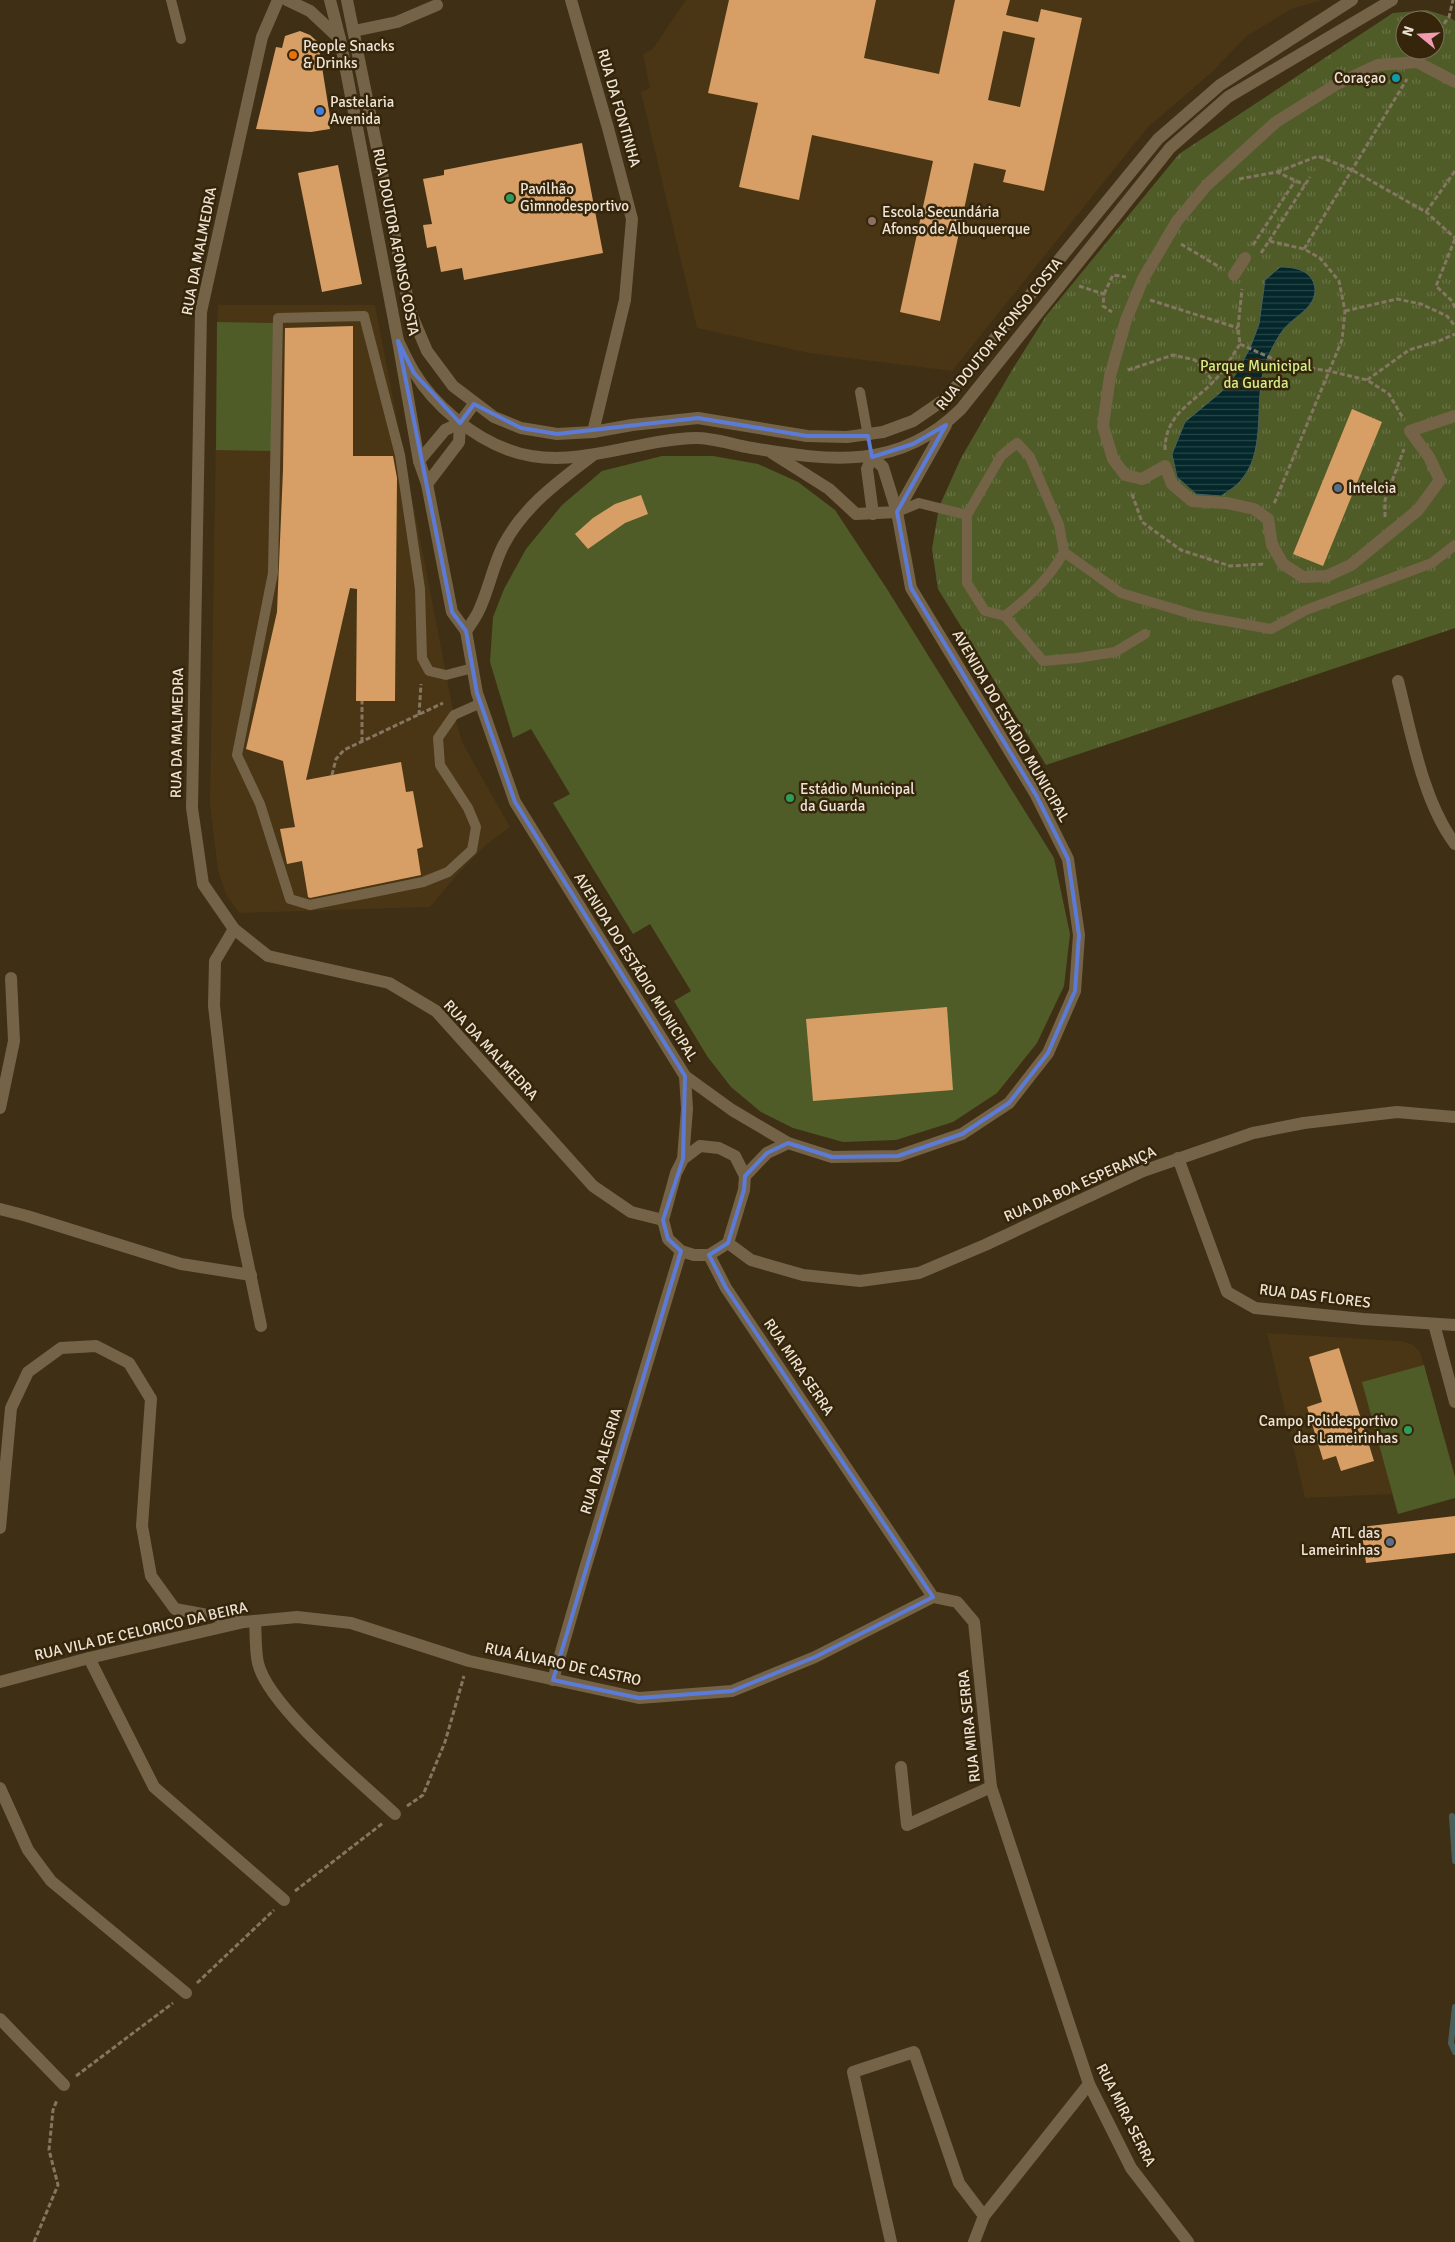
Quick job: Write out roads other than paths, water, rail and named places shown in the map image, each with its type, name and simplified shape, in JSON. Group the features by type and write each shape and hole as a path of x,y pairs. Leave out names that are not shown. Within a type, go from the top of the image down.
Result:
{"street":[{"name":"RUA DA MALMEDRA","path":"278,0 262,37 201,312 192,808 203,884 234,929 268,956 389,983 436,1012 593,1186 631,1212 663,1220"},
{"path":"287,0 310,11 340,39"},
{"name":"RUA DOUTOR AFONSO COSTA","path":"330,0 340,39 398,341 414,373 439,403 460,423 484,438 509,450 541,457 592,456 636,446 697,438 835,460 872,457 913,444 946,425 961,409 1170,148 1228,97 1392,0"},
{"name":"RUA DOUTOR AFONSO COSTA","path":"347,0 410,310 426,351 453,386 474,404 494,417 521,428 557,434 593,432 632,424 698,418 807,436 868,436 913,421 948,397 1158,139 1220,85 1352,0"},
{"name":"RUA DA FONTINHA","path":"571,0 632,219 625,300 593,432"},
{"path":"354,31 397,22 437,5"},
{"path":"1455,82 1417,62 1378,65 1337,84 1276,122 1207,185 1177,221 1143,279 1136,295 1126,320 1110,376 1103,426 1113,458 1125,475 1142,479 1165,466 1172,484 1192,501 1227,503 1254,509 1268,519 1272,545 1283,564 1303,577 1327,576 1351,565 1418,510 1440,480 1429,457 1410,431 1455,416"},
{"path":"1233,275 1245,258"},
{"name":"AVENIDA DO ESTÁDIO MUNICIPAL","path":"398,341 419,461 427,484 452,612 466,631 481,703 515,802 685,1076 732,1110 788,1144 832,1157 898,1156 962,1134 1009,1103 1048,1053 1075,991 1079,935 1068,859 1036,795 910,588 897,512 883,467 872,457"},
{"path":"419,461 445,430 460,423 474,404"},
{"path":"427,484 459,442 460,423"},
{"path":"770,451 829,488 856,514 897,512 946,425"},
{"path":"868,436 872,457 867,469 873,514"},
{"path":"466,631 480,608 487,584 504,545 524,513 550,489 592,456"},
{"path":"1398,681 1421,769 1443,828 1455,844"},
{"path":"234,929 215,961 214,1006 238,1216 261,1326"},
{"path":"0,1108 14,1041 11,978"},
{"path":"683,1159 700,1146 719,1148 735,1156 745,1176 744,1190 728,1243 709,1255 694,1255 682,1251 668,1239 663,1220 676,1173 683,1159 687,1109 685,1076"},
{"name":"RUA DA BOA ESPERANÇA","path":"728,1243 751,1260 803,1275 860,1282 919,1273 985,1245 1143,1171 1253,1133 1304,1122 1397,1112 1455,1117"},
{"path":"745,1176 767,1153 788,1144"},
{"name":"RUA DAS FLORES","path":"1178,1158 1227,1292 1255,1308 1363,1319 1455,1325"},
{"path":"0,1209 181,1264 250,1275"},
{"name":"RUA DA ALEGRIA","path":"553,1680 682,1251"},
{"name":"RUA MIRA SERRA","path":"709,1255 726,1288 933,1597 957,1602 974,1622 991,1787 1089,2084 1131,2168 1188,2242"},
{"path":"1434,1324 1455,1402"},
{"path":"0,1528 11,1408 28,1372 61,1348 96,1346 129,1363 151,1399 142,1526 151,1576 175,1609 250,1622 258,1664 275,1697 320,1744 395,1814"},
{"name":"RUA ÁLVARO DE CASTRO","path":"351,1622 469,1661 639,1698 732,1691 815,1657 933,1597"},
{"name":"RUA VILA DE CELORICO DA BEIRA","path":"0,1682 88,1658 250,1622 297,1617 351,1622"},
{"path":"88,1658 154,1787 284,1900"},
{"path":"901,1767 907,1825 991,1787"},
{"path":"0,1788 28,1850 51,1881 186,1993"},
{"path":"0,2019 64,2085"},
{"path":"891,2242 853,2072 914,2052 959,2184 984,2216"},
{"path":"974,2242 984,2216 1089,2084"}],"lane":[{"path":"171,0 181,39"},
{"path":"473,668 446,675 429,671 422,658 420,589 400,455 364,316 278,318 274,573 237,755 260,804 290,899 310,905 423,882 448,872 472,850 476,827 468,808 440,765 438,738 454,715 481,703"},
{"path":"860,392 868,436"},
{"path":"1005,616 1034,592 1054,569 1064,552 1059,524 1030,456 1017,443 1001,456 968,515 967,584 985,611 1005,616 1043,661 1116,652 1145,634"},
{"path":"897,512 919,503 968,515"},
{"path":"1064,552 1120,593 1198,616 1271,629 1306,610 1432,563 1455,545"}],"water":[{"path":"1280,267 1297,269 1311,278 1315,289 1312,302 1283,330 1268,357 1261,387 1258,436 1250,466 1240,482 1221,496 1196,494 1177,477 1172,454 1185,422 1221,392 1236,374 1250,348 1259,324 1265,280"}],"waterway":[{"path":"1452,1816 1455,1861"},
{"path":"1455,2007 1451,2043 1455,2052"}],"place":[{"name":"People Snacks & Drinks","path":"293,55"},
{"name":"Coraçao","path":"1396,78"},
{"name":"Pastelaria Avenida","path":"320,111"},
{"name":"Pavilhão Gimnodesportivo","path":"510,198"},
{"name":"Escola Secundária Afonso de Albuquerque","path":"872,221"},
{"name":"Intelcia","path":"1338,488"},
{"name":"Estádio Municipal da Guarda","path":"790,798"},
{"name":"Campo Polidesportivo das Lameirinhas","path":"1408,1430"},
{"name":"ATL das Lameirinhas","path":"1390,1542"}],"park label":[{"name":"Parque Municipal da Guarda","path":"1256,374"}]}
